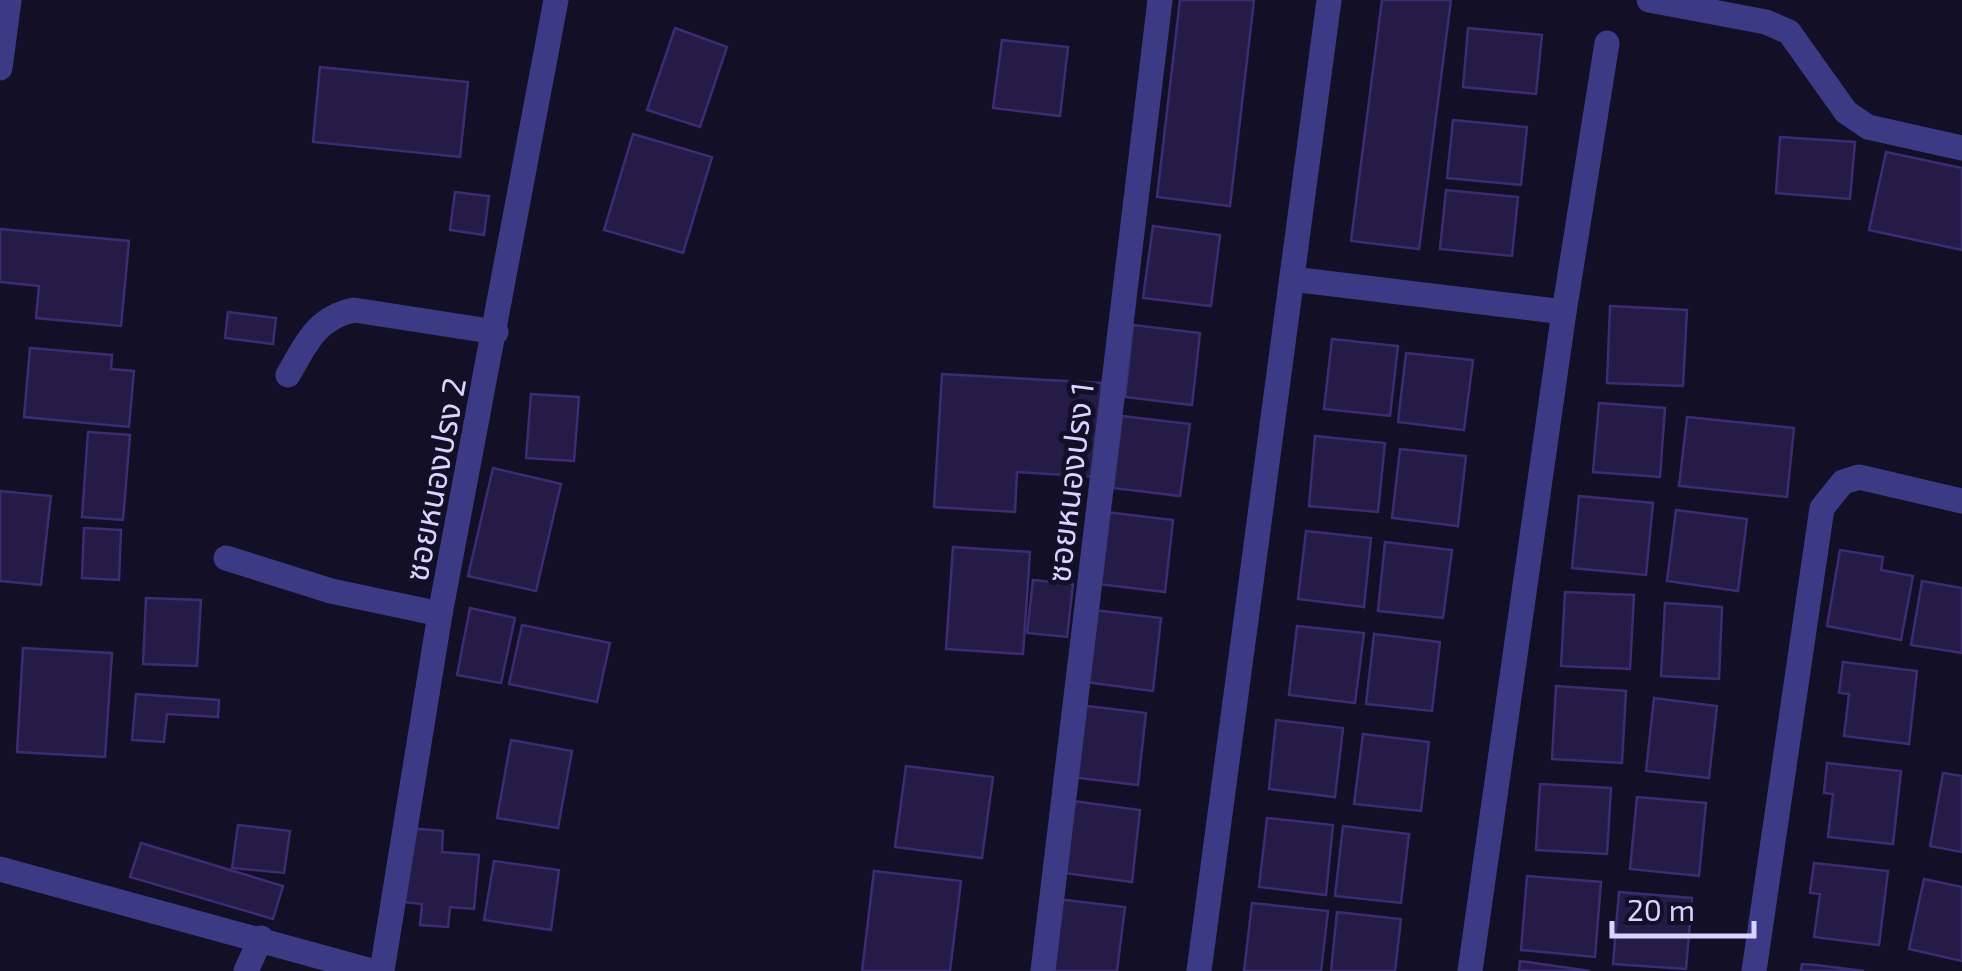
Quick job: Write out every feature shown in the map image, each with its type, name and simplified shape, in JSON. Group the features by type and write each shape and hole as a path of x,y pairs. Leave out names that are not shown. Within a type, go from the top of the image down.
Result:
{"street":[{"path":"0,68 8,0"},
{"name":"ซอยหนองปรง 2","path":"382,971 440,614 556,0"},
{"name":"ซอยหนองปรง 1","path":"1043,971 1160,0"},
{"path":"1199,971 1329,0"},
{"path":"1649,0 1766,22 1789,32 1846,112 1868,127 1962,148"},
{"path":"1470,971 1564,312 1607,44"},
{"path":"1292,279 1564,312"},
{"path":"288,375 315,328 334,314 354,310 496,332"},
{"path":"1754,971 1822,508 1843,482 1859,478 1962,501"},
{"path":"226,558 330,591 440,614"},
{"path":"0,869 372,971"},
{"path":"246,971 261,938"}],"building":[{"path":"1180,0 1254,0 1230,206 1157,197"},
{"path":"1382,0 1451,0 1419,249 1351,241"},
{"path":"675,28 727,47 700,127 647,110"},
{"path":"1468,28 1542,35 1536,94 1463,87"},
{"path":"1002,40 1068,47 1060,116 993,108"},
{"path":"320,67 468,82 460,157 313,142"},
{"path":"1453,120 1527,127 1521,185 1447,178"},
{"path":"633,134 712,157 683,253 604,230"},
{"path":"1780,137 1855,142 1850,199 1776,193"},
{"path":"1886,152 1962,168 1962,250 1869,230"},
{"path":"1446,190 1518,197 1512,256 1440,249"},
{"path":"455,192 489,196 484,235 450,230"},
{"path":"1153,226 1220,235 1211,306 1143,298"},
{"path":"0,229 129,241 121,326 36,318 39,286 0,282"},
{"path":"1610,306 1687,310 1683,386 1607,383"},
{"path":"228,312 276,318 273,344 225,338"},
{"path":"1133,325 1200,333 1192,405 1125,397"},
{"path":"1332,339 1398,346 1390,416 1324,409"},
{"path":"30,348 112,355 111,369 134,371 129,427 24,417"},
{"path":"1406,353 1473,360 1464,430 1398,422"},
{"path":"942,374 1102,383 1096,477 1017,472 1015,512 934,507"},
{"path":"531,394 579,397 574,461 526,458"},
{"path":"1599,403 1665,408 1660,477 1593,472"},
{"path":"1122,416 1190,424 1180,496 1113,488"},
{"path":"1687,417 1794,428 1787,497 1679,486"},
{"path":"88,432 130,435 123,520 82,517"},
{"path":"1315,436 1385,443 1378,512 1309,506"},
{"path":"1400,449 1466,456 1458,526 1392,518"},
{"path":"493,468 561,484 536,591 468,576"},
{"path":"0,491 51,496 41,585 0,581"},
{"path":"1579,496 1653,503 1646,575 1572,568"},
{"path":"1676,510 1747,519 1738,591 1667,581"},
{"path":"1106,512 1173,520 1165,592 1098,584"},
{"path":"84,528 121,530 119,580 82,578"},
{"path":"1306,531 1371,538 1364,607 1298,599"},
{"path":"1385,542 1452,550 1443,618 1378,611"},
{"path":"953,547 1030,552 1023,654 946,649"},
{"path":"1840,550 1883,557 1881,570 1913,576 1901,640 1827,626"},
{"path":"1033,580 1073,584 1067,637 1027,633"},
{"path":"1922,581 1962,588 1962,653 1911,645"},
{"path":"1565,592 1634,595 1630,669 1561,666"},
{"path":"146,598 201,600 197,666 143,664"},
{"path":"1665,603 1722,607 1719,679 1661,676"},
{"path":"470,608 515,618 501,683 457,675"},
{"path":"1094,610 1161,618 1153,691 1085,682"},
{"path":"522,625 610,643 597,702 509,684"},
{"path":"1297,626 1364,633 1355,703 1289,695"},
{"path":"1374,634 1440,642 1432,711 1366,704"},
{"path":"23,648 112,653 105,757 17,752"},
{"path":"1843,662 1917,671 1909,744 1844,736 1849,694 1839,693"},
{"path":"1556,686 1626,691 1622,763 1552,759"},
{"path":"136,694 219,700 218,717 167,714 164,742 132,740"},
{"path":"1654,698 1717,706 1709,778 1646,771"},
{"path":"1079,705 1146,713 1138,785 1071,777"},
{"path":"1276,720 1343,728 1335,797 1269,789"},
{"path":"1363,734 1429,742 1421,811 1354,804"},
{"path":"511,740 572,751 558,828 497,818"},
{"path":"1827,763 1901,771 1893,844 1828,837 1833,794 1824,793"},
{"path":"906,766 993,777 982,858 895,847"},
{"path":"1943,773 1962,776 1962,852 1930,846"},
{"path":"1540,784 1611,788 1607,854 1536,850"},
{"path":"1637,797 1706,803 1699,876 1630,869"},
{"path":"1073,801 1140,810 1132,882 1064,873"},
{"path":"1267,818 1333,825 1326,895 1259,887"},
{"path":"238,825 290,831 284,873 232,868"},
{"path":"1343,826 1409,834 1401,903 1335,896"},
{"path":"409,828 443,831 442,852 479,855 474,909 450,907 448,927 420,925 422,904 402,902"},
{"path":"141,843 283,886 273,919 130,877"},
{"path":"494,861 559,870 551,930 484,920"},
{"path":"1814,863 1888,871 1879,945 1814,937 1820,894 1810,893"},
{"path":"874,871 961,881 950,971 862,971"},
{"path":"1527,876 1601,882 1595,957 1521,950"},
{"path":"1924,879 1962,887 1962,961 1909,949"},
{"path":"1619,892 1692,898 1686,969 1613,964"},
{"path":"1057,899 1125,907 1117,971 1049,971"},
{"path":"1252,903 1328,911 1321,971 1244,971"},
{"path":"1337,912 1401,919 1395,971 1331,971"},
{"path":"1520,961 1590,971 1519,971"},
{"path":"1802,964 1816,965 1864,971 1801,971"}]}
